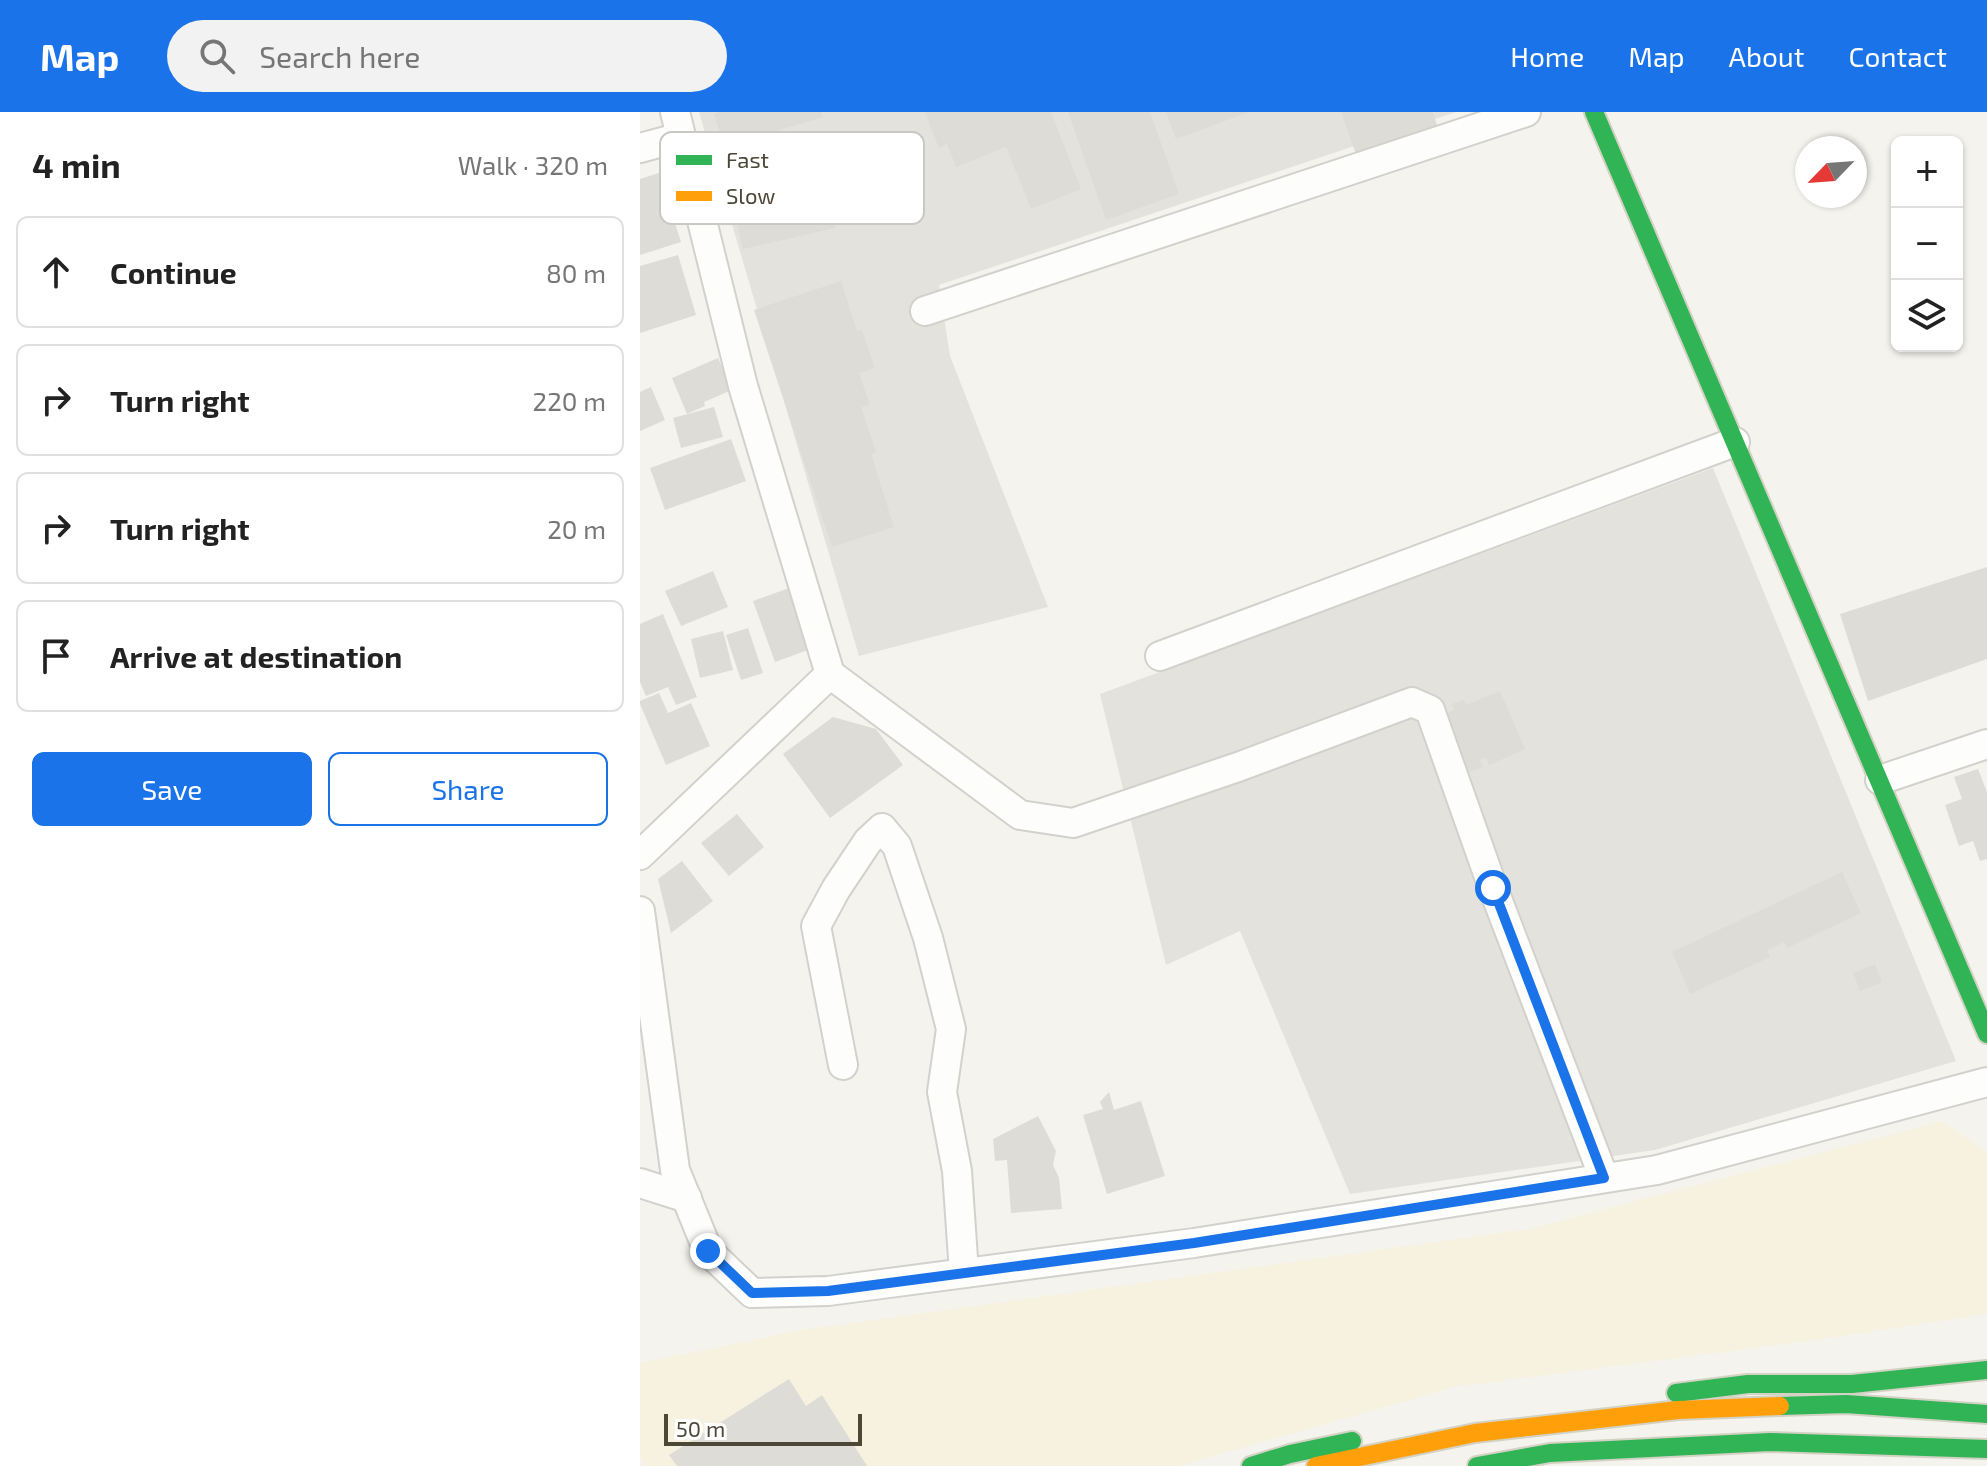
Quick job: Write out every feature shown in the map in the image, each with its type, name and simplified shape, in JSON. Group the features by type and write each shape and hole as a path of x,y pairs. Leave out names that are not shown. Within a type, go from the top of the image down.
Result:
{"main road":[{"path":"1594,112 1880,780 1978,988 1987,1034"},
{"path":"1251,1466 1290,1454 1464,1418 1748,1384 1852,1384 1987,1370"},
{"path":"1316,1466 1475,1433 1678,1410 1846,1404 1987,1414"},
{"path":"1477,1466 1550,1453 1770,1442 1987,1449"}],"street":[{"path":"925,311 1526,112"},
{"path":"640,148 660,135"},
{"path":"703,224 743,386 830,674 1020,815 1073,823 1238,767 1412,702 1430,710 1493,888 1604,1178"},
{"path":"1160,656 1735,442"},
{"path":"640,855 830,674"},
{"path":"1880,780 1987,744"},
{"path":"843,1065 816,926 868,841 882,828 897,846 928,938 951,1029 942,1092 957,1171 964,1273"},
{"path":"640,911 675,1170 708,1251 752,1293 828,1291 1194,1243 1657,1170 1987,1082"},
{"path":"640,1183 687,1198"}],"shaded area":[{"path":"699,112 1456,112 939,285 950,356 1048,607 859,656 732,224 924,224 924,132 705,132"},
{"path":"1713,468 1956,1061 1655,1150 1350,1194 1240,931 1166,965 1100,694"},
{"path":"1942,1121 1987,1152 1987,1314 1830,1338 1455,1387 1179,1466 645,1466 640,1454 640,1363 802,1330 1529,1229"}],"building":[{"path":"821,112 823,117 774,132 719,132 714,114"},
{"path":"925,112 1051,112 1081,189 1031,209 1006,147 956,167 947,144 939,148"},
{"path":"1068,112 1150,112 1179,194 1106,220"},
{"path":"1166,112 1249,112 1176,139"},
{"path":"1341,112 1433,112 1438,129 1357,157"},
{"path":"659,173 660,224 675,224 681,242 640,255 640,179"},
{"path":"737,224 834,224 835,228 743,249"},
{"path":"678,255 696,315 640,333 640,266"},
{"path":"841,281 857,331 862,330 875,368 859,373 870,405 861,407 876,452 871,454 894,527 832,547 754,310"},
{"path":"718,358 732,390 704,402 705,406 687,414 672,378"},
{"path":"651,387 665,420 640,431 640,392"},
{"path":"714,407 723,437 681,448 673,418"},
{"path":"731,439 746,481 665,510 650,468"},
{"path":"1987,567 1987,659 1868,701 1840,614"},
{"path":"713,571 728,607 681,626 665,591"},
{"path":"792,587 803,616 797,619 808,650 775,662 753,601"},
{"path":"663,614 697,697 676,705 668,687 646,696 640,682 640,624"},
{"path":"748,628 763,673 741,680 726,635"},
{"path":"723,631 733,670 700,678 691,639"},
{"path":"1500,691 1525,749 1489,765 1486,757 1480,760 1483,767 1460,772 1437,717 1454,710 1452,704 1464,700 1466,705"},
{"path":"659,693 668,713 691,703 710,746 666,765 640,704 640,701"},
{"path":"833,717 876,729 903,765 830,818 783,754"},
{"path":"1978,769 1987,792 1987,859 1980,861 1973,841 1959,846 1945,805 1962,799 1954,777"},
{"path":"737,814 764,847 729,876 701,843"},
{"path":"682,861 713,901 671,933 658,879"},
{"path":"1842,872 1861,913 1787,948 1784,942 1767,950 1770,957 1690,994 1672,952"},
{"path":"1875,964 1882,982 1860,991 1853,973"},
{"path":"1109,1092 1114,1110 1141,1101 1165,1176 1107,1194 1083,1115 1103,1109 1100,1102"},
{"path":"1038,1116 1056,1151 1053,1165 1059,1178 1062,1209 1011,1213 1007,1160 995,1161 993,1139"},
{"path":"789,1379 806,1406 822,1395 867,1466 677,1466 669,1455"}],"traffic: fast":[{"path":"1594,112 1987,1034"},
{"path":"1676,1393 1748,1384 1852,1384 1987,1370"},
{"path":"1780,1406 1846,1404 1987,1414"},
{"path":"1251,1466 1352,1441"},
{"path":"1477,1466 1550,1453 1770,1442 1987,1449"}],"traffic: slow":[{"path":"1316,1466 1475,1433 1678,1410 1780,1406"}],"route":[{"path":"708,1251 752,1293 828,1291 1194,1243 1604,1178 1493,888"}]}
